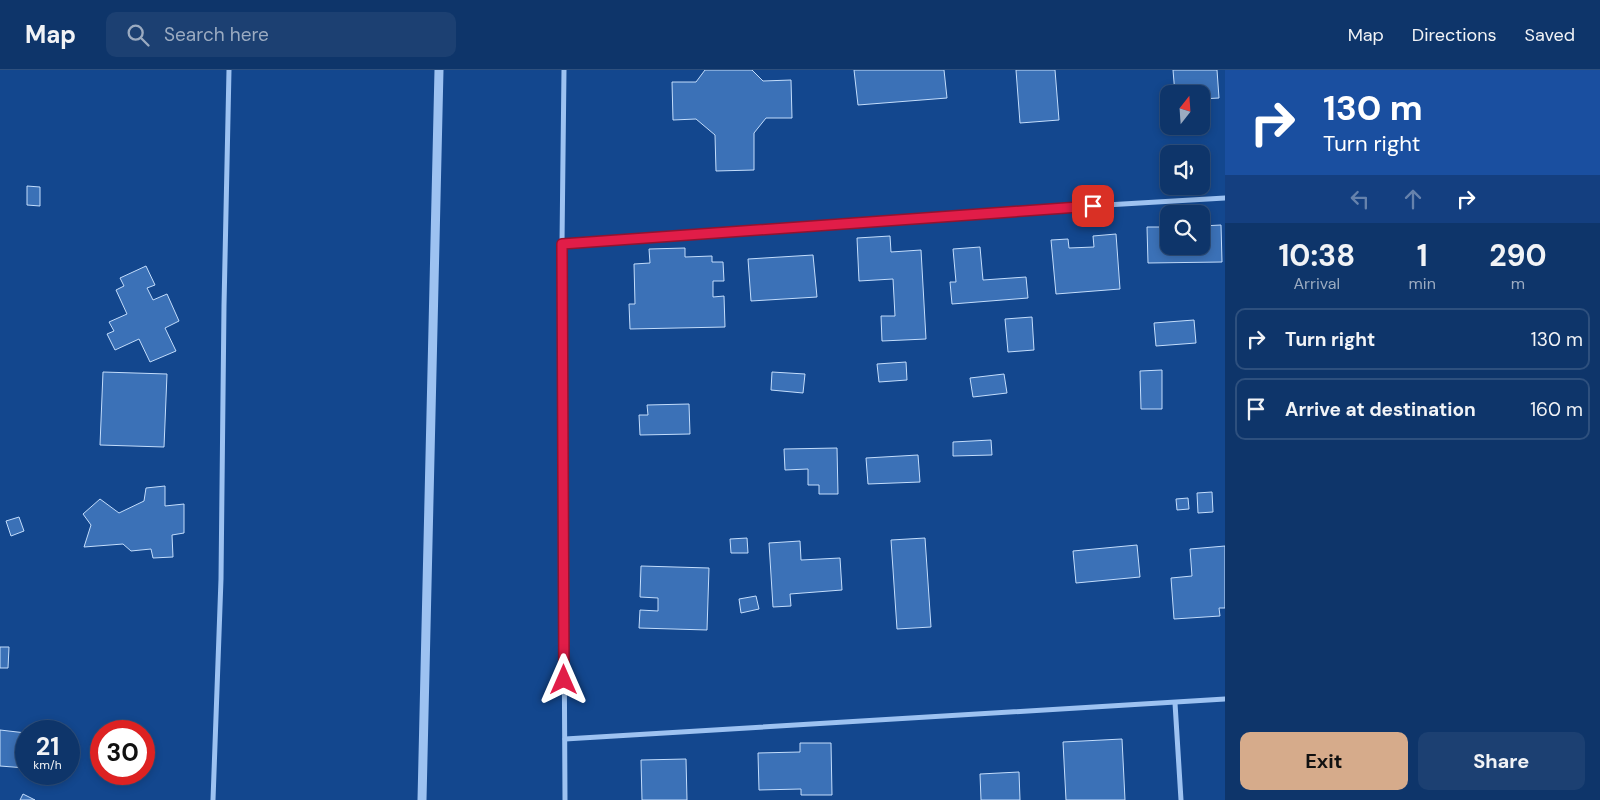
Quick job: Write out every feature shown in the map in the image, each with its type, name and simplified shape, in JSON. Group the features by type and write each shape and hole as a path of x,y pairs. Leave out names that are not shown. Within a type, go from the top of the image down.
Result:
{"street":[{"path":"213,800 221,579 229,70"},
{"path":"422,800 439,70"},
{"path":"564,70 562,244 565,800"},
{"path":"562,244 1045,208 1225,198"},
{"path":"565,739 1225,699"},
{"path":"1175,703 1181,800"}],"building":[{"path":"705,70 752,70 763,81 791,80 792,118 766,118 754,133 754,170 716,171 715,135 696,119 673,120 672,82 696,82"},
{"path":"854,70 944,70 947,98 858,105"},
{"path":"1016,70 1055,70 1059,120 1020,123"},
{"path":"1173,70 1217,70 1219,98 1210,98 1210,85 1174,85"},
{"path":"27,186 40,187 40,206 27,205"},
{"path":"1221,225 1222,262 1148,263 1147,227 1160,227 1160,255 1210,255 1210,226"},
{"path":"1116,234 1120,289 1056,294 1051,240 1068,239 1069,248 1094,247 1093,236"},
{"path":"890,236 891,252 921,250 926,339 882,341 881,316 895,316 893,279 859,281 857,238"},
{"path":"980,247 983,280 1026,277 1028,298 952,304 950,282 956,282 953,249"},
{"path":"685,248 685,257 712,256 712,262 723,262 724,281 713,281 713,297 724,296 725,327 630,329 629,304 635,304 634,264 650,263 649,249"},
{"path":"813,255 817,297 751,301 748,259"},
{"path":"146,266 155,285 147,288 153,300 167,294 179,321 165,328 176,351 150,362 139,339 115,350 107,334 114,331 109,322 127,314 116,290 124,286 120,278"},
{"path":"1032,317 1034,350 1008,352 1005,319"},
{"path":"1194,320 1196,343 1156,346 1154,323"},
{"path":"906,362 907,380 879,382 877,364"},
{"path":"1162,370 1162,409 1141,409 1140,371"},
{"path":"103,372 167,374 164,447 100,445"},
{"path":"772,372 805,374 803,393 771,390"},
{"path":"1004,374 1007,393 973,397 970,378"},
{"path":"689,404 690,434 640,435 639,415 648,415 647,405"},
{"path":"991,440 992,455 953,456 953,442"},
{"path":"837,448 838,494 819,494 819,485 808,485 808,469 785,470 784,449"},
{"path":"918,455 920,482 868,484 866,458"},
{"path":"165,486 165,506 184,504 184,533 172,535 173,557 153,558 151,549 131,551 123,544 84,547 91,525 83,514 100,499 119,513 144,501 146,488"},
{"path":"1212,492 1213,512 1198,513 1197,493"},
{"path":"1188,498 1189,509 1177,510 1176,499"},
{"path":"19,517 24,531 11,536 6,521"},
{"path":"747,538 748,553 731,553 730,539"},
{"path":"925,538 931,627 897,629 891,540"},
{"path":"800,541 801,560 840,558 842,590 790,594 791,606 773,607 769,543"},
{"path":"1137,545 1140,577 1076,583 1073,551"},
{"path":"1225,546 1225,608 1219,608 1220,616 1174,619 1171,578 1192,576 1190,549"},
{"path":"641,566 709,568 707,630 639,628 640,610 658,611 658,598 640,597"},
{"path":"756,596 759,609 741,613 739,599"},
{"path":"0,647 9,647 8,668 0,668"},
{"path":"0,730 15,732 15,767 0,766"},
{"path":"1122,739 1125,800 1066,800 1063,742"},
{"path":"800,743 831,743 832,795 801,795 801,789 759,790 758,753 800,752"},
{"path":"686,759 687,800 642,800 641,760"},
{"path":"1019,772 1020,800 981,800 980,774"},
{"path":"23,794 35,800 20,800"}],"route":[{"path":"564,680 562,244 1093,206"}]}
